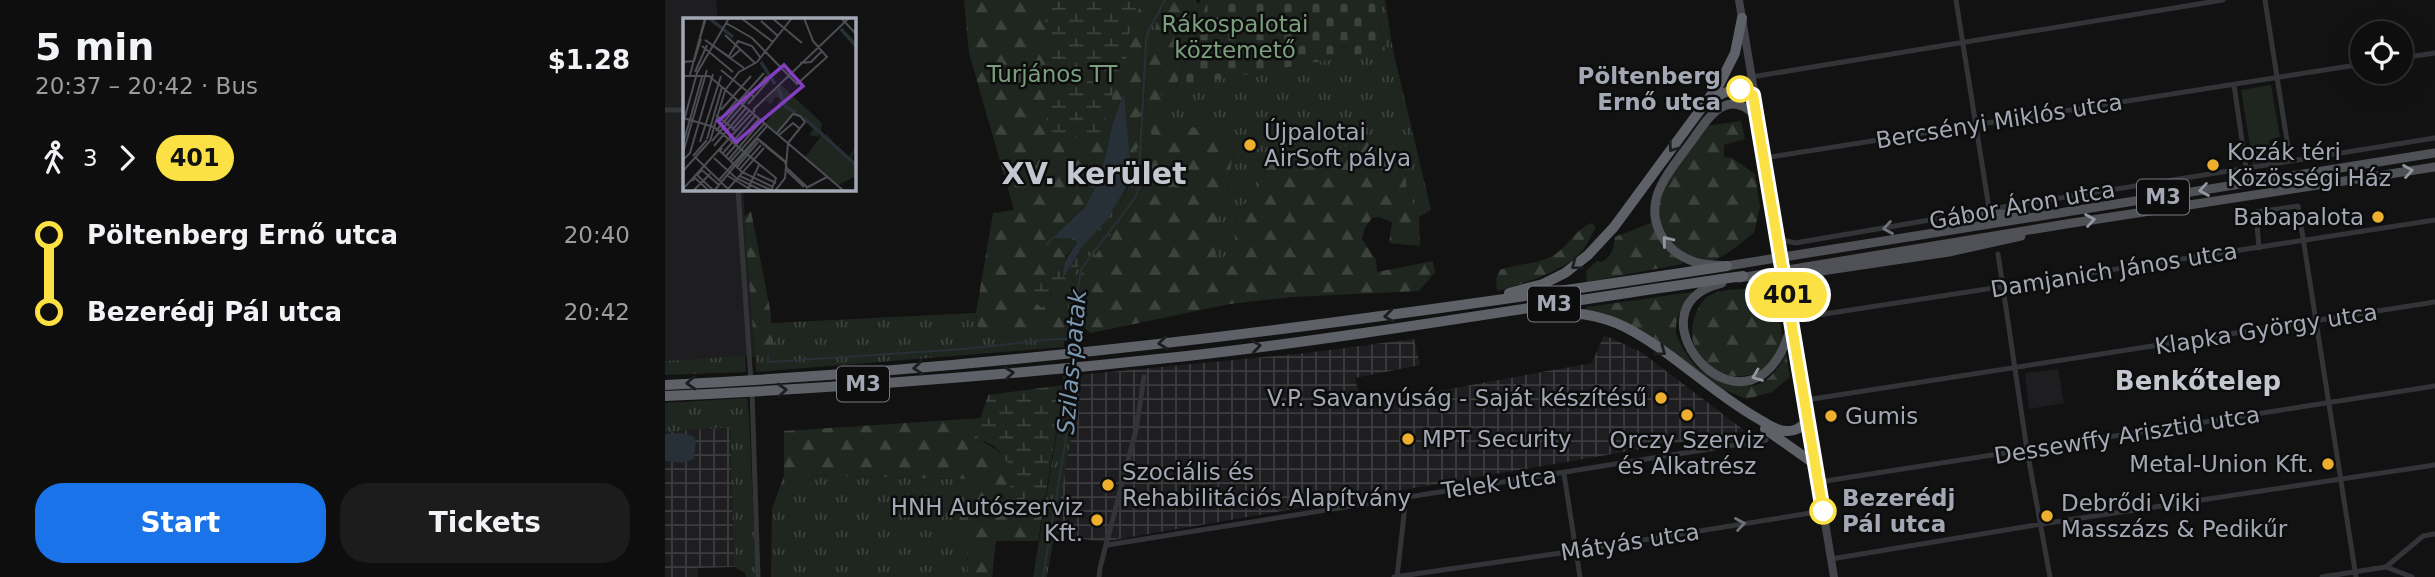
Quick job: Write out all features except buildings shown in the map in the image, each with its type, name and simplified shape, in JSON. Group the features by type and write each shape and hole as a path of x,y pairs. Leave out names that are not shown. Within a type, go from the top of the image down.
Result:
{"highway":[{"path":"1457,307 1466,301 1543,284 1577,265 1613,227 1728,70 1742,18"},
{"path":"1703,107 1730,90 1745,90 1753,95"},
{"name":"M3","path":"665,385 819,376 1079,352 1457,307 1727,266"},
{"name":"M3","path":"665,396 835,386 1188,356 1490,315 1743,276"},
{"path":"1490,315 1510,317 1568,313 1611,321 1639,335 1748,413 1777,429 1789,432 1797,430 1809,420"},
{"path":"1748,413 1764,428 1817,465"}],"main road":[{"path":"1739,0 1834,577"},
{"path":"1727,266 1698,263 1670,248 1657,228 1654,206 1662,184 1717,110 1727,104 1738,104 1757,117"},
{"name":"M3","path":"1727,266 2435,153"},
{"name":"M3","path":"1743,276 2435,167"},
{"path":"1955,216 2065,212"},
{"path":"1788,295 1797,278 1808,273 1985,245 2066,224"},
{"path":"1743,276 1700,291 1687,308 1683,328 1686,341 1701,365 1723,378 1749,380 1760,377 1776,364 1782,354 1792,321"}],"street":[{"path":"1739,0 1745,0"},
{"path":"1956,0 1989,208"},
{"path":"1751,76 2223,0"},
{"path":"2265,0 2290,160"},
{"path":"2413,56 2435,53"},
{"path":"2277,78 2350,66"},
{"name":"Bercsényi Miklós utca","path":"1764,158 2277,78"},
{"path":"2234,85 2246,168"},
{"path":"665,110 683,110"},
{"name":"Gábor Áron utca","path":"1777,238 1783,242 1795,243 1989,208 2435,138"},
{"path":"738,191 750,356 758,577"},
{"path":"2259,248 2256,212 2298,206 2356,574"},
{"name":"Damjanich János utca","path":"1792,321 2435,220"},
{"path":"1998,254 2027,450 2050,577"},
{"name":"Klapka György utca","path":"1806,400 2435,302"},
{"path":"1099,577 1136,430 1144,377"},
{"name":"Dessewffy Arisztid utca","path":"1819,482 2435,386"},
{"name":"Telek utca","path":"1107,545 1766,440"},
{"path":"1831,559 2041,524 2435,465"},
{"path":"1564,474 1580,577"},
{"path":"1396,577 1406,497"},
{"name":"Mátyás utca","path":"1396,577 1823,511"},
{"path":"2322,577 2356,574 2386,567 2423,536 2435,534"},
{"path":"2386,567 2412,577"}],"shaded area":[{"path":"665,0 716,0 718,18 683,18 683,191 743,191 755,357 665,361"},
{"path":"1124,93 1130,159 1128,184 1107,220 1083,246 1063,279 1064,264 1077,243 1074,238 1052,238 1085,207 1100,178 1113,122"},
{"path":"1604,335 1641,352 1745,431 1102,542 1054,534 1077,404 1078,375 1306,353 1414,339 1420,365 1355,378 1361,405 1592,363"},
{"path":"2058,369 2064,403 2029,409 2025,373"},
{"path":"730,427 734,567 698,568 698,577 665,577 665,432"},
{"path":"681,433 693,436 696,441 694,459 684,463 665,461 665,434"}],"green space":[{"name":"Turjános TT","path":"964,0 1161,0 1145,30 1143,42 1139,138 1138,148 1134,150 1136,164 1130,159 1124,95 1113,122 1100,178 1085,207 1053,237 1074,238 1078,243 1067,255 1062,271 1053,271 1049,299 1052,291 1062,295 1070,291 1064,331 979,337 976,313 993,213 1014,210 969,53"},
{"path":"1036,0 1143,0 1130,29 1124,78 1115,88 1102,131 1090,137 1060,137 1046,127 1048,43 1046,26"},
{"path":"1161,0 1179,0 1165,2 1151,40 1144,112 1159,84 1177,90 1176,87 1385,49 1374,0 1385,0 1393,50 1431,210 1419,217 1407,191 1403,153 1389,137 1314,154 1292,166 1268,164 1258,191 1237,212 1233,264 1226,271 1219,287 1215,261 1217,232 1220,210 1228,190 1233,151 1220,131 1172,122 1151,138 1142,190 1129,213 1082,272 1075,321 1076,338 1064,341 1064,347 756,372 754,344 775,342 770,330 771,323 976,313 979,337 1064,331 1071,282 1078,262 1121,202 1128,187 1130,159 1136,163 1134,150 1139,138 1143,42 1145,30"},
{"path":"1196,0 1198,5 1201,0 1208,0 1176,86 1177,91 1159,85 1157,90 1166,100 1154,122 1172,122 1220,131 1233,151 1228,190 1220,210 1215,261 1222,267 1220,283 1233,264 1237,212 1258,191 1268,164 1292,166 1300,143 1314,154 1389,137 1403,153 1407,191 1419,217 1420,246 1389,243 1392,222 1379,217 1372,218 1362,239 1376,260 1377,272 1433,261 1435,272 1419,291 1293,297 1230,304 1091,333 1075,321 1082,272 1129,213 1142,190 1153,124 1149,123 1144,112 1151,40 1165,2"},
{"name":"Rákospalotai köztemető","path":"1208,0 1374,0 1385,50 1176,87"},
{"path":"2271,85 2280,137 2269,140 2272,161 2253,164 2241,90"},
{"path":"1741,121 1745,139 1724,145 1724,157 1732,158 1755,174 1760,207 1754,233 1719,258 1707,261 1695,259 1674,247 1660,227 1657,203 1660,193 1671,173 1706,126"},
{"path":"1128,184 1115,212 1080,262 1070,291 1062,295 1052,291 1042,308 1029,298 1033,281 1053,271 1062,271 1064,278 1083,246 1107,220"},
{"path":"751,211 771,314 772,354 754,344 744,217"},
{"path":"1653,222 1663,245 1683,261 1682,264 1587,282 1586,271 1597,261 1602,262 1608,257 1615,237"},
{"path":"1592,223 1596,227 1588,242 1571,261 1540,277 1497,291 1496,279 1500,270 1541,261 1554,255 1581,229"},
{"path":"1773,282 1783,339 1772,360 1757,372 1743,376 1728,375 1715,370 1703,360 1695,348 1692,333 1695,316 1701,304 1706,298 1722,291 1757,288"},
{"path":"1692,292 1678,316 1676,332 1685,352 1699,369 1730,383 1755,385 1773,374 1786,354 1790,377 1772,392 1747,399 1719,388 1672,352 1582,311 1588,307"},
{"path":"745,356 746,372 665,375 665,361"},
{"path":"1078,375 1077,404 1047,577 1033,577 1062,402 1063,376"},
{"path":"1064,385 1045,499 1029,492 1018,508 1006,513 1003,501 1014,480 1009,466 995,447 981,441 973,441 988,395"},
{"path":"747,398 756,577 746,577 745,573 734,567 730,427 665,432 665,403"},
{"path":"981,418 974,441 980,440 1003,456 1014,480 1003,499 1018,508 1029,492 1033,491 1045,499 1038,541 996,541 992,577 968,577 967,547 958,524 971,479 784,475 784,431"},
{"path":"1732,434 1733,441 1697,447 1696,440"},
{"path":"784,475 971,479 958,524 967,547 968,577 771,577 772,509"}],"waterway":[{"name":"Szilas-patak","path":"1070,347 1081,269 1135,198 1138,190 1146,42 1148,32 1165,0"},
{"path":"1047,245 1052,238"},
{"path":"768,355 768,362 1070,339"},
{"name":"Szilas-patak","path":"1043,577 1071,408 1072,374"}],"bus line":[{"name":"401","path":"1740,89 1753,95 1823,511"}],"place":[{"name":"Pöltenberg Ernő utca","path":"1740,89"},
{"name":"Újpalotai AirSoft pálya","path":"1250,145"},
{"name":"Kozák téri Közösségi Ház","path":"2213,165"},
{"name":"Babapalota","path":"2378,217"},
{"name":"V.P. Savanyúság - Saját készítésű","path":"1661,398"},
{"name":"Orczy Szerviz és Alkatrész","path":"1687,415"},
{"name":"Gumis","path":"1831,416"},
{"name":"MPT Security","path":"1408,439"},
{"name":"Metal-Union Kft.","path":"2328,464"},
{"name":"Szociális és Rehabilitációs Alapítvány","path":"1108,485"},
{"name":"Bezerédj Pál utca","path":"1823,511"},
{"name":"Debrődi Viki Masszázs & Pedikűr","path":"2047,516"},
{"name":"HNH Autószerviz Kft.","path":"1097,520"}],"district":[{"name":"XV. kerület","path":"1094,174"},
{"name":"Benkőtelep","path":"2198,381"}]}
